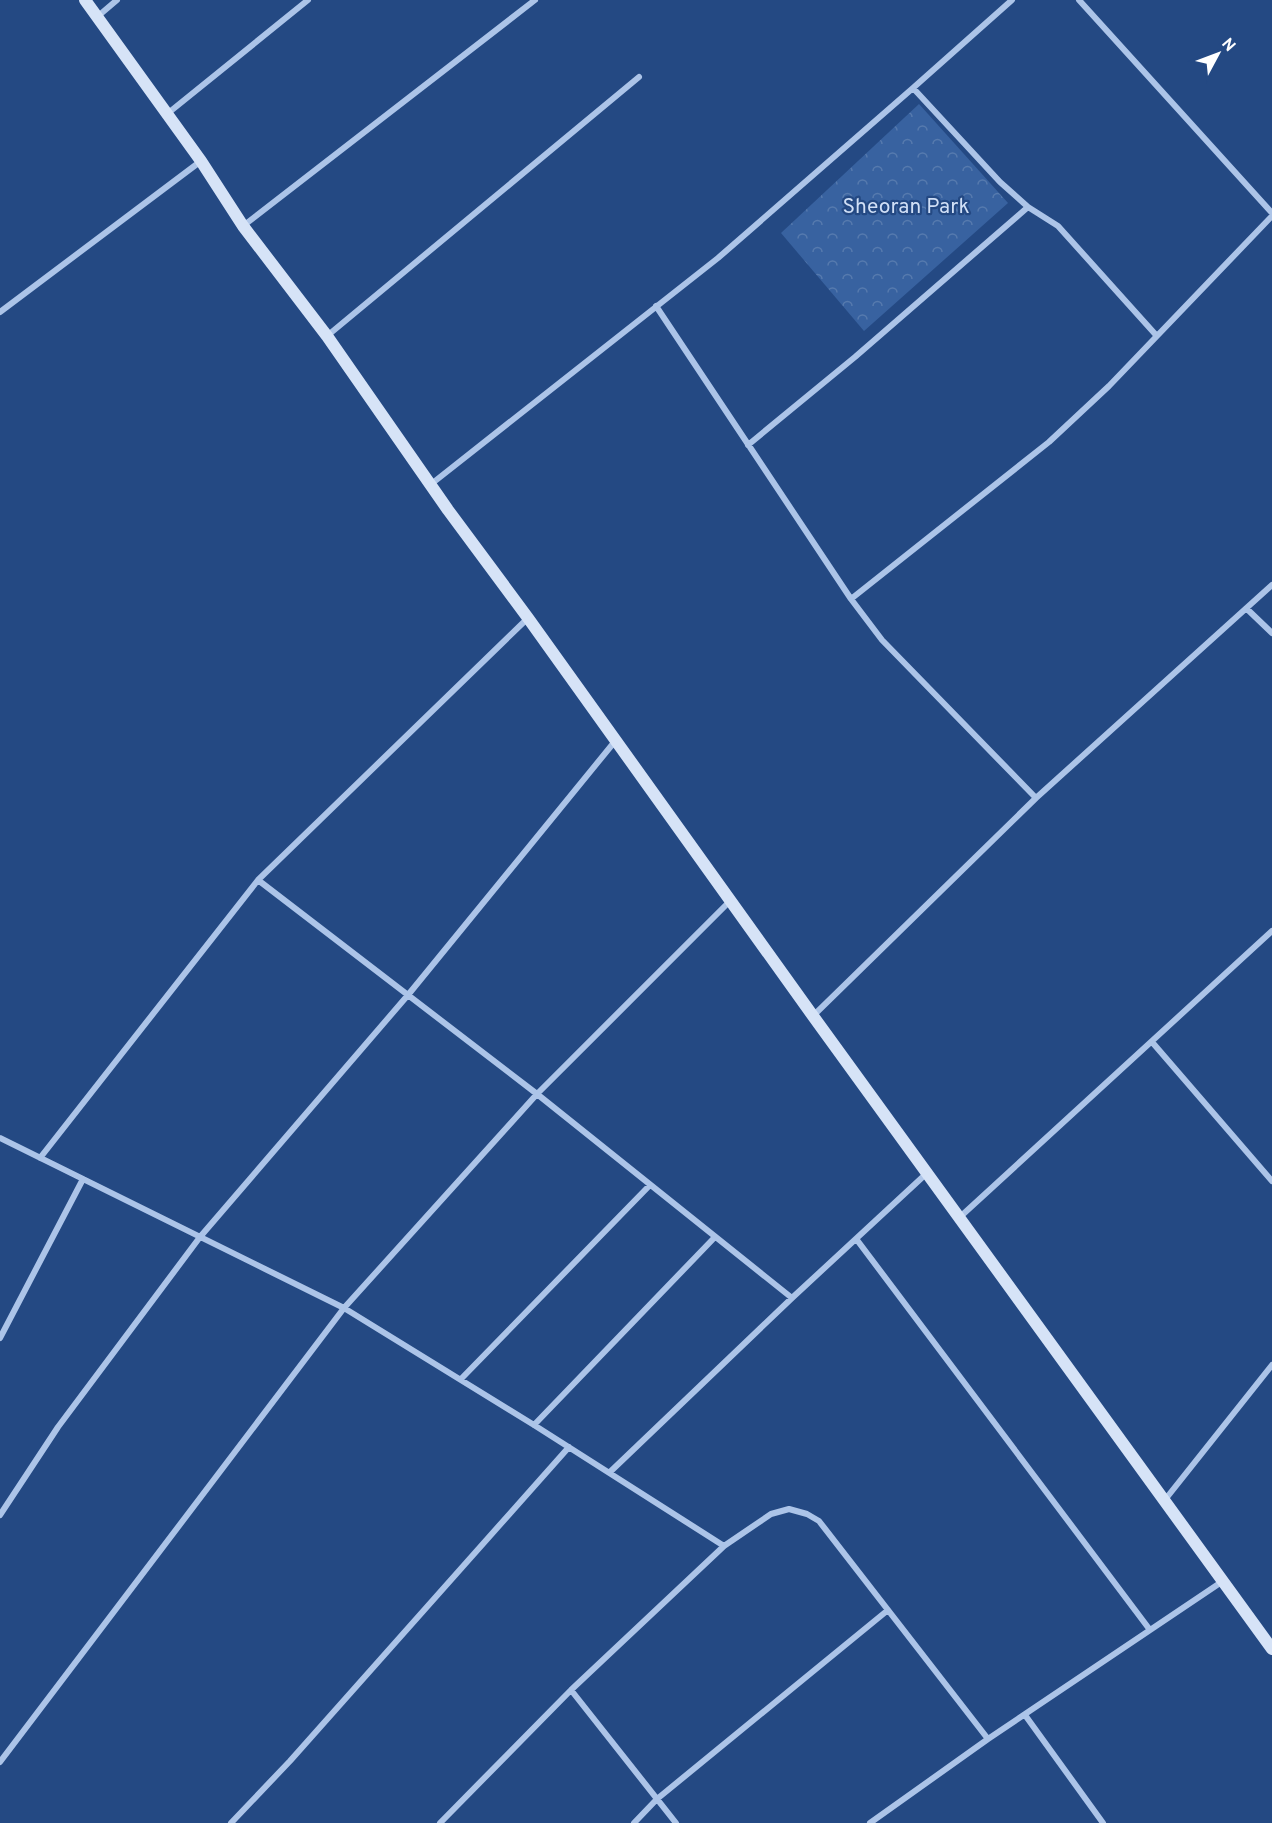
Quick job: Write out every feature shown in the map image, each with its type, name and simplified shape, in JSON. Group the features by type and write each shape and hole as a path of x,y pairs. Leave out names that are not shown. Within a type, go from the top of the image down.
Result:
{"main road":[{"path":"86,0 201,161 243,226 327,336 430,485 1272,1649"}],"street":[{"path":"97,17 117,0"},
{"path":"167,114 308,0"},
{"path":"243,226 535,0"},
{"path":"430,485 727,250 1012,0"},
{"path":"851,599 1049,442 1109,386 1272,215 1079,0"},
{"path":"327,336 639,77"},
{"path":"913,88 1000,182 1028,207 1058,226 1156,335"},
{"path":"0,312 201,161"},
{"path":"748,445 855,357 1028,207"},
{"path":"656,306 851,599 882,640 1036,798"},
{"path":"813,1016 1036,798 1272,585"},
{"path":"1247,609 1272,633"},
{"path":"40,1158 258,880 528,618"},
{"path":"0,1515 58,1427 200,1237 408,995 616,740"},
{"path":"258,880 537,1094 792,1298"},
{"path":"0,1762 344,1308 537,1094 730,900"},
{"path":"960,1217 1272,931"},
{"path":"1152,1042 1272,1181"},
{"path":"0,1138 344,1308 461,1379 723,1546"},
{"path":"609,1472 927,1173"},
{"path":"0,1338 83,1179"},
{"path":"461,1379 650,1185"},
{"path":"534,1425 716,1237"},
{"path":"857,1240 1150,1630"},
{"path":"1164,1501 1272,1365"},
{"path":"231,1823 290,1761 569,1447"},
{"path":"440,1823 571,1690 723,1546 771,1514 789,1509 807,1514 819,1521 988,1739"},
{"path":"870,1823 988,1739 1223,1581"},
{"path":"634,1823 657,1799 888,1610"},
{"path":"571,1690 676,1823"},
{"path":"1025,1715 1103,1823"}],"green space":[{"name":"Sheoran Park","path":"919,104 1008,203 864,331 781,233"}]}
